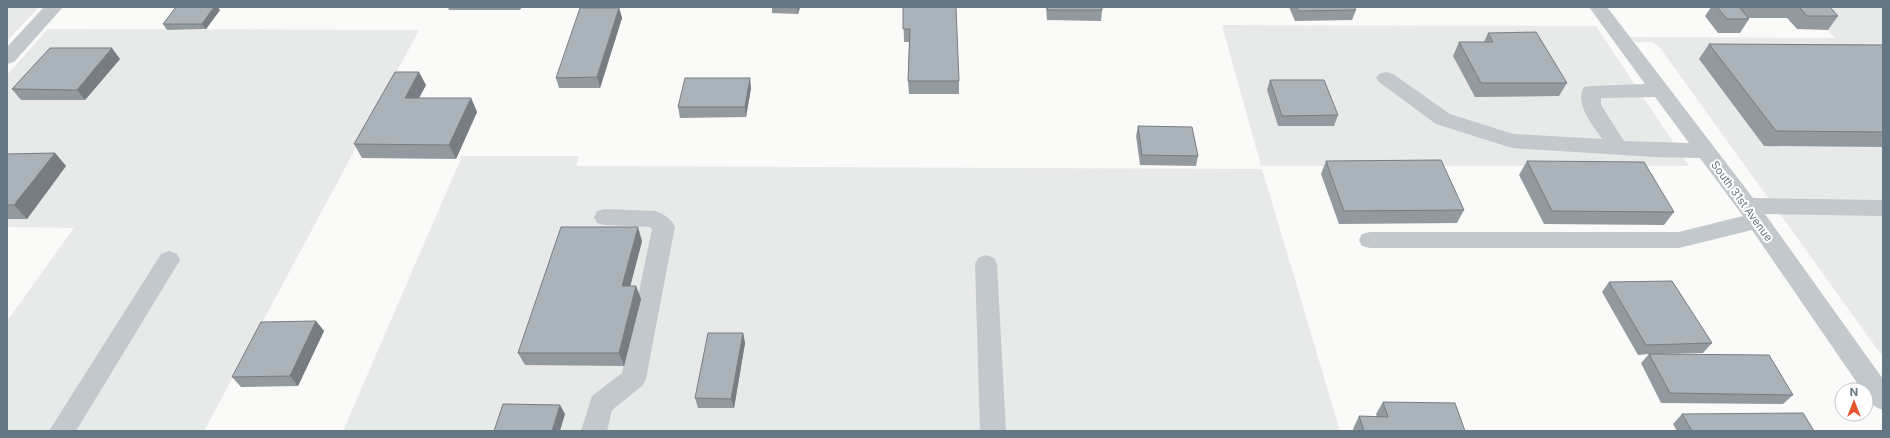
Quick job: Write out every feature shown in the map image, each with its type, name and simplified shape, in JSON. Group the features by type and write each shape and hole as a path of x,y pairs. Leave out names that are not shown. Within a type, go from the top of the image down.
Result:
{"street":[{"path":"7,58 54,7"},
{"name":"South 31st Avenue","path":"1598,7 1752,214 1883,399"},
{"path":"1386,78 1443,119 1512,141 1617,148 1705,151"},
{"path":"1617,148 1592,105 1591,92 1660,90"},
{"path":"1370,240 1680,240 1752,214 1883,208"},
{"path":"594,431 601,404 633,379 664,226 655,219 605,217"},
{"path":"62,431 169,260"},
{"path":"986,264 993,431"}],"shaded area":[{"path":"7,7 39,7 7,41"},
{"path":"1807,7 1883,7 1883,357 1658,45 1652,42 1636,42 1630,37 1835,38"},
{"path":"1222,25 1596,26 1689,166 1261,166"},
{"path":"48,29 419,30 204,431 7,431 7,321 74,228 7,227 7,75"},
{"path":"462,156 579,156 576,166 1262,169 1340,431 343,431"}],"building":[{"path":"176,7 214,7 202,24 163,24"},
{"path":"772,7 798,7 797,8"},
{"path":"903,7 956,7 959,81 908,81 910,29 903,29"},
{"path":"1047,7 1102,7 1102,10 1048,10"},
{"path":"1297,7 1354,7 1356,10 1298,11"},
{"path":"1717,7 1739,7 1749,19 1727,19"},
{"path":"1799,7 1830,7 1838,16 1807,16"},
{"path":"580,8 619,8 597,77 556,78"},
{"path":"1536,32 1567,83 1481,83 1459,42 1493,42 1488,33"},
{"path":"1709,44 1883,45 1883,132 1776,131"},
{"path":"50,48 112,48 77,90 12,89"},
{"path":"395,72 419,72 405,98 471,98 449,145 354,144"},
{"path":"685,78 750,78 745,107 678,107"},
{"path":"1270,80 1324,80 1338,115 1282,116"},
{"path":"1138,126 1192,127 1198,156 1142,155"},
{"path":"55,153 14,205 7,205 7,154"},
{"path":"1441,160 1464,210 1344,211 1326,161"},
{"path":"1527,161 1644,162 1674,212 1552,211"},
{"path":"561,227 638,227 622,286 636,286 619,353 518,353"},
{"path":"1672,281 1712,343 1646,345 1609,282"},
{"path":"316,321 290,376 232,377 261,322"},
{"path":"708,333 743,333 731,399 695,398"},
{"path":"1649,354 1769,355 1793,395 1670,393"},
{"path":"1383,402 1455,403 1465,431 1364,431 1359,416 1388,417"},
{"path":"503,404 560,405 552,431 494,431"},
{"path":"1803,413 1814,431 1692,431 1682,414"}]}
